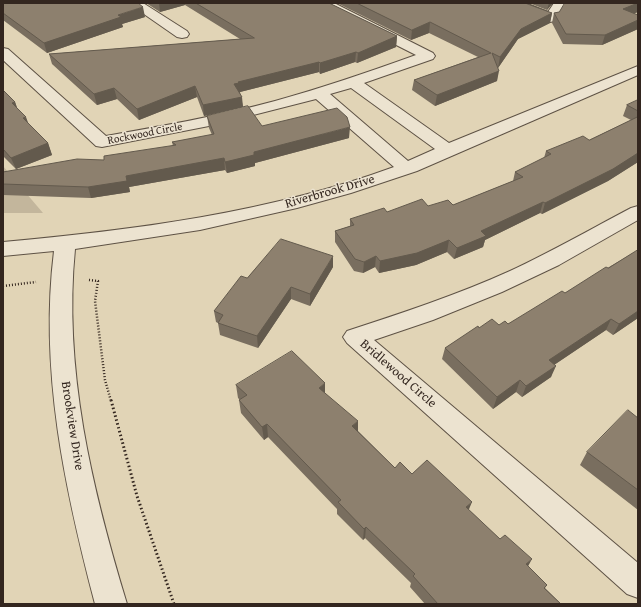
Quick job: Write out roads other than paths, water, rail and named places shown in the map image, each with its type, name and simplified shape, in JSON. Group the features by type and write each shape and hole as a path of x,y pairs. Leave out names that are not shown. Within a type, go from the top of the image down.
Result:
{"street":[{"path":"134,3 182,34"},
{"name":"Rockwood Circle","path":"3,52 102,142 217,120 319,93 428,56 324,3"},
{"path":"514,3 550,18 561,3"},
{"name":"Riverbrook Drive","path":"3,249 65,244 150,233 218,221 278,208 331,193 405,168 638,70"},
{"path":"353,82 447,150"},
{"path":"319,93 405,168"},
{"path":"343,115 383,103"},
{"name":"Bridlewood Circle","path":"638,212 538,266 482,292 401,323 355,337 638,583"},
{"name":"Brookview Drive","path":"65,244 61,296 63,368 73,449 95,551 111,604"}]}
